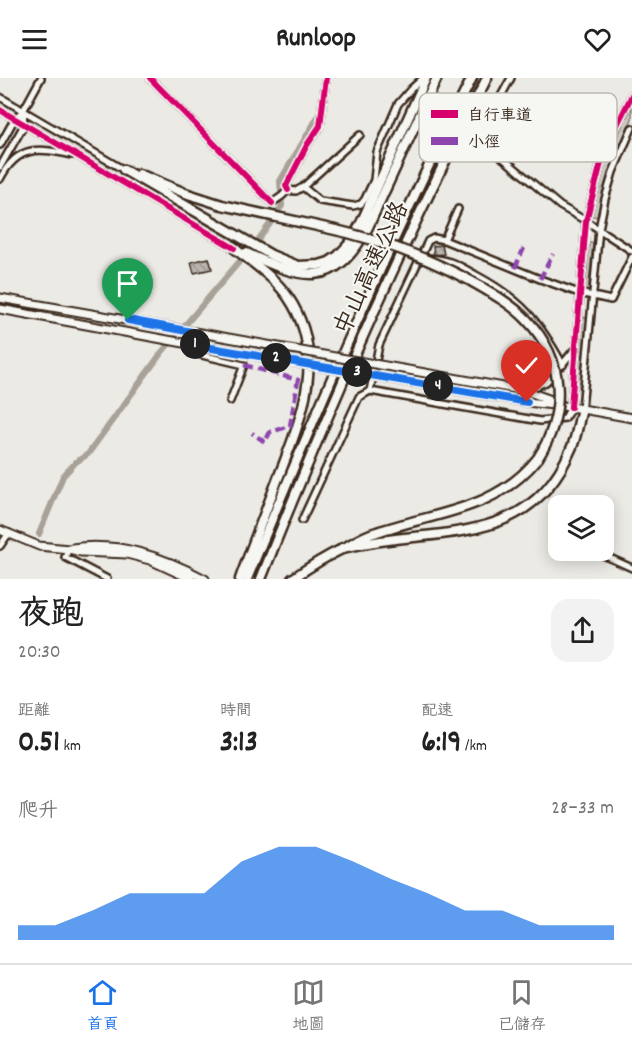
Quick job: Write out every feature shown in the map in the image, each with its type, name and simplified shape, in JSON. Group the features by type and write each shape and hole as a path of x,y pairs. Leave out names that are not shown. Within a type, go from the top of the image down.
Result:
{"highway":[{"path":"124,170 271,255 298,266 309,267 329,262 350,243 362,221 424,78"},
{"path":"430,93 437,78"},
{"name":"中山高速公路","path":"464,93 472,78"},
{"name":"中山高速公路","path":"479,93 487,78"},
{"path":"234,248 282,269 300,274 319,273 342,263 359,244 368,227 419,117"},
{"name":"中山高速公路","path":"246,579 350,336 430,162"},
{"name":"中山高速公路","path":"261,579 291,503 370,322 444,162"},
{"path":"124,170 145,175 185,193 222,205 370,238 428,259 493,294 526,319 550,352 558,383 553,425 538,458 523,476 512,485 480,502 377,532 342,548 292,579"},
{"path":"234,248 268,276 288,298 297,313 309,354 306,392 298,426 240,579"},
{"path":"342,548 467,531 513,516 532,503 561,470 573,446 582,409"}],"main road":[{"path":"0,298 526,391 571,407"},
{"path":"0,309 200,346 632,418"},
{"path":"0,530 39,546 81,552 127,554 150,560 191,579"},
{"path":"69,549 81,547 128,549 152,555 205,579"}],"street":[{"path":"0,146 41,78"},
{"path":"150,78 272,203 288,190"},
{"path":"288,190 286,186 307,145 320,126 326,78"},
{"path":"303,187 320,201 353,206 361,204 374,180 377,152 398,104 424,78"},
{"path":"503,93 511,78"},
{"path":"617,125 632,95"},
{"path":"0,97 124,170"},
{"path":"0,110 234,248"},
{"path":"0,167 24,125 22,111"},
{"path":"582,409 599,229 613,172 632,128"},
{"path":"288,190 296,191 303,187 360,135"},
{"path":"0,179 11,162 28,152 44,150 76,156"},
{"path":"508,162 560,206 632,251"},
{"path":"302,520 359,397 370,391 540,421 565,418 571,407 586,221 601,162"},
{"path":"444,240 458,209"},
{"path":"370,391 379,345 428,241 434,238 444,240 540,279 592,297 611,300 632,257"},
{"path":"420,258 448,260 506,293 528,312 549,339 562,365"},
{"path":"192,332 189,343 193,353 244,365 230,400"},
{"path":"526,391 546,382 575,348"},
{"path":"0,546 9,533"},
{"path":"69,549 65,557 107,579"},
{"path":"614,560 632,568"}],"green space":[{"path":"632,106 632,119 617,152 617,137"},
{"path":"606,162 612,162 599,217 592,216"},
{"path":"589,243 593,243 588,292 585,291"},
{"path":"582,317 587,318 581,386 576,386"}],"building":[{"path":"442,245 444,254 434,255 433,246"},
{"path":"209,258 212,269 194,273 191,262"}],"waterway":[{"path":"278,211 282,206 280,181 320,113"},
{"path":"258,240 272,221"},
{"path":"39,534 63,476 76,462 88,454 162,352 240,261"}],"marked path":[{"path":"515,268 524,248"},
{"path":"540,279 553,254"},
{"path":"244,365 298,380 290,426 270,432 265,442 252,433"}],"cycle path":[{"path":"150,78 272,203"},
{"path":"288,190 286,186 307,145 320,126 326,78"},
{"path":"617,125 632,95"},
{"path":"0,110 234,248"},
{"path":"571,407 586,221 601,162"}],"route":[{"path":"128,320 192,332 189,343 200,346 527,402"}]}
